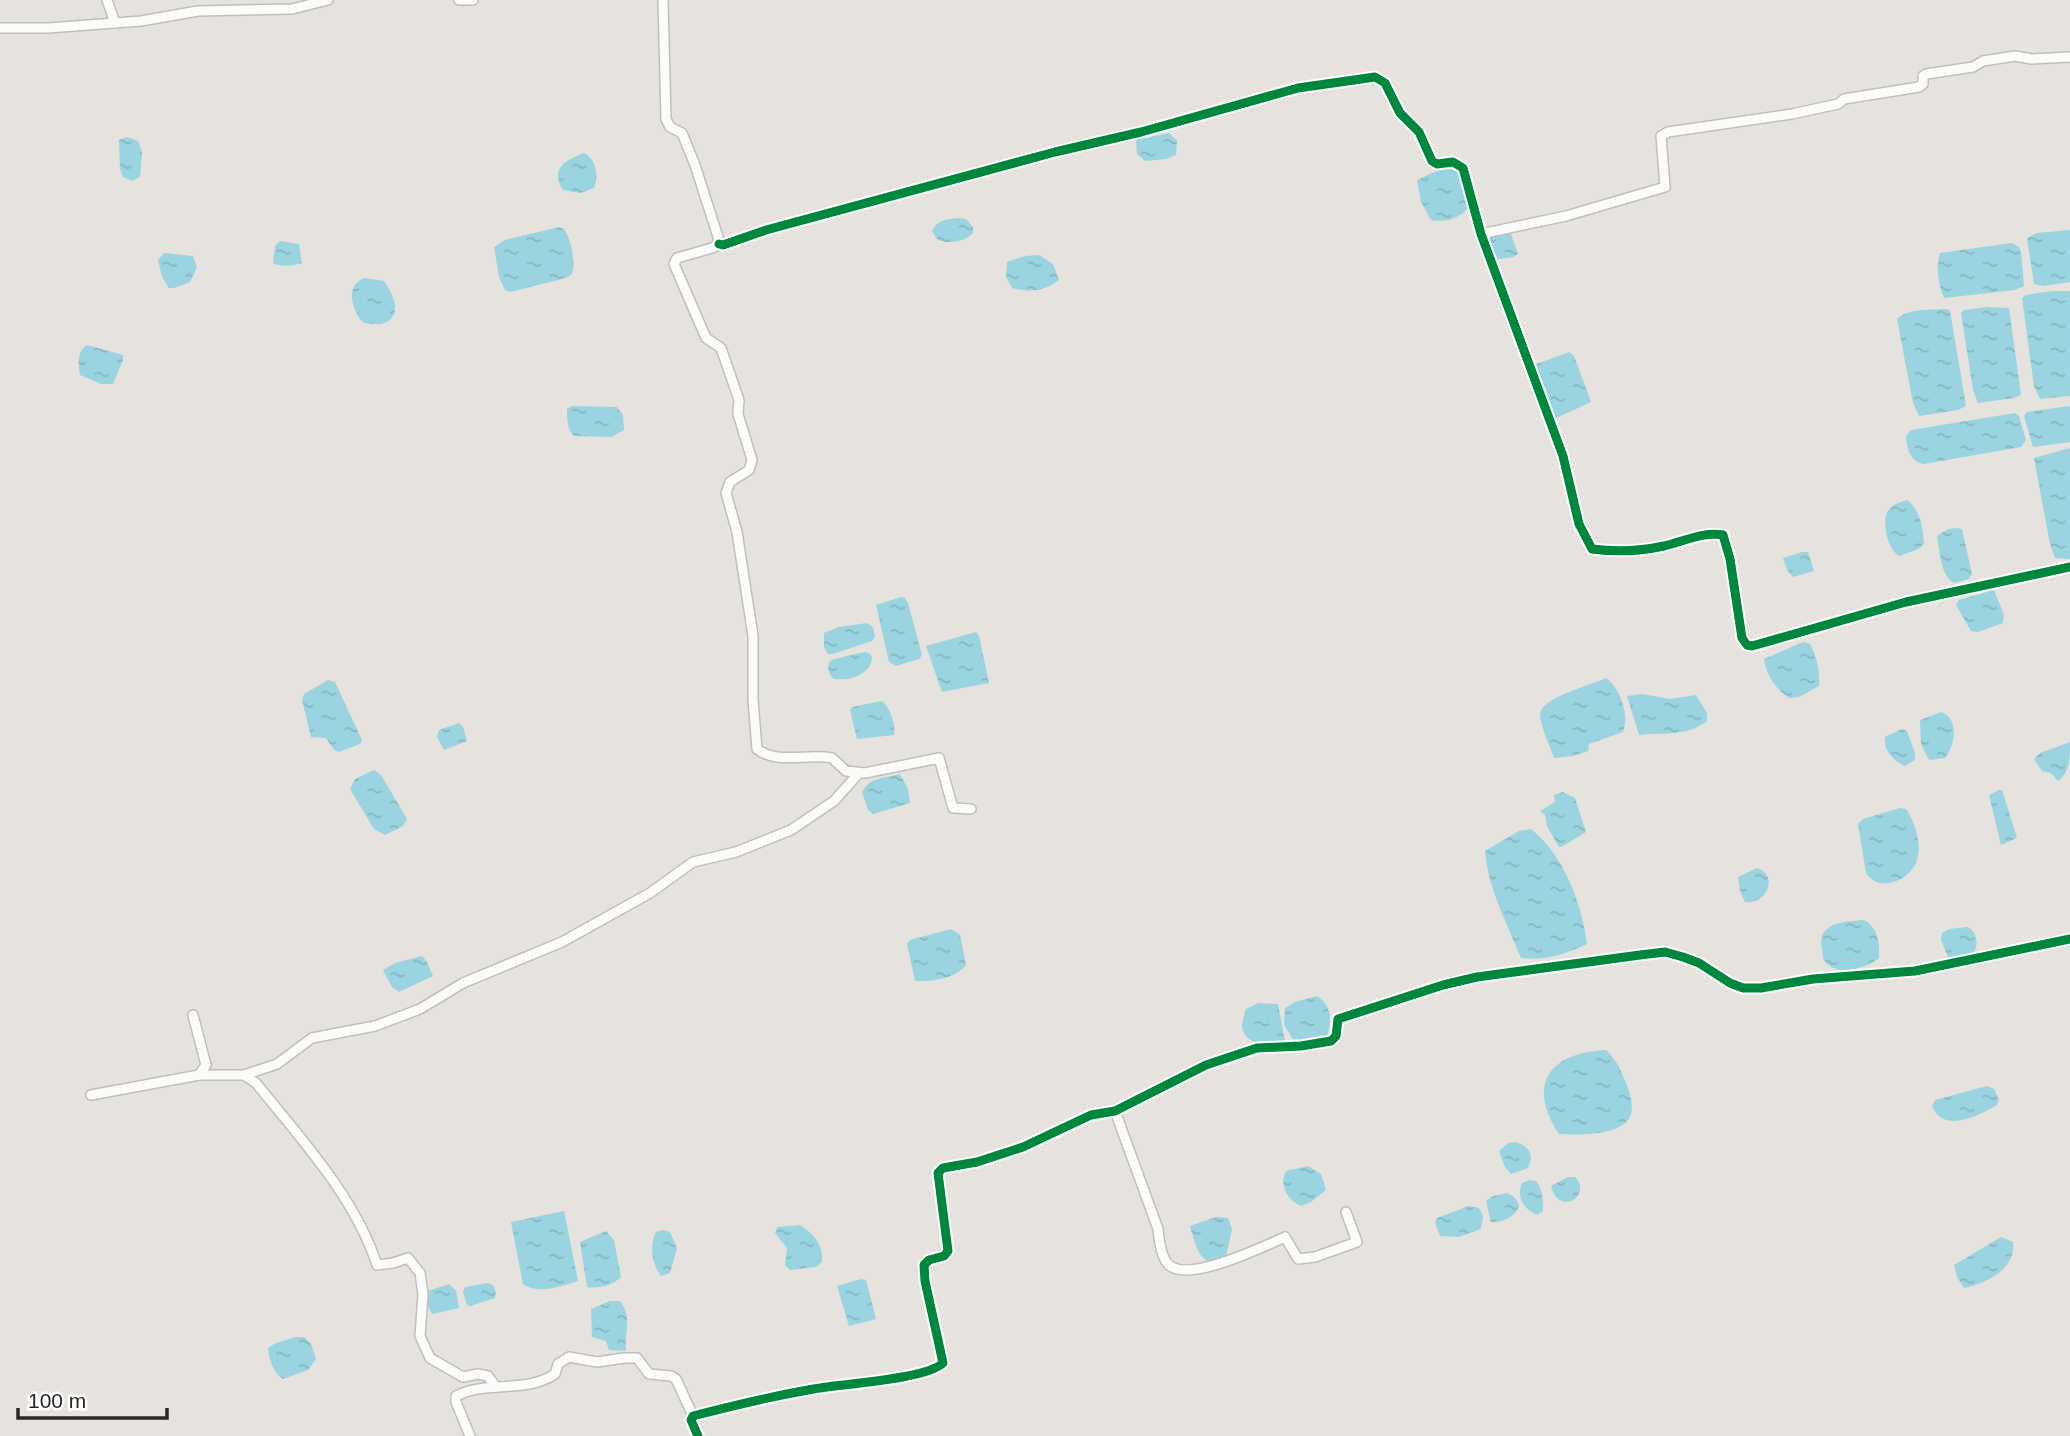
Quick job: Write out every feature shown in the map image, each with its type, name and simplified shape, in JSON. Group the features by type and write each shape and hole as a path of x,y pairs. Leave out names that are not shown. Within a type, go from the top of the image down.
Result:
{"street":[{"path":"107,0 115,23"},
{"path":"0,27 48,28 141,21 198,10 292,9 328,0"},
{"path":"459,0 473,0"},
{"path":"663,0 666,119 670,127 682,133 695,165 719,244"},
{"path":"1481,234 1566,216 1665,187 1661,136 1668,132 1792,114 1838,104 1844,99 1919,87 1926,74 1973,67 1983,61 2015,56 2032,60 2070,57"},
{"path":"971,809 953,808 939,758 859,773 846,771 832,758 775,757 764,754 756,745 753,636 737,532 726,494 730,482 749,470 752,460 738,414 739,400 721,348 706,338 674,264 677,258 766,230 1298,88 1375,77 1385,83 1400,113 1419,132 1432,161 1437,164 1453,162 1463,168 1481,234 1563,456 1580,524 1587,544 1592,549 1660,547 1709,535 1723,536 1730,559 1742,638 1747,645 1752,646 1906,602 2070,567"},
{"path":"92,1095 199,1075 244,1075 277,1064 312,1038 375,1026 420,1009 463,983 562,942 650,892 693,862 736,852 791,830 834,801 859,773"},
{"path":"693,1416 811,1389 905,1377 937,1368 943,1363 924,1265 929,1260 944,1256 948,1251 938,1172 943,1168 977,1162 1023,1147 1091,1115 1115,1111 1206,1065 1257,1048 1301,1046 1331,1041 1336,1035 1338,1019 1476,977 1665,952 1699,963 1744,988 1761,988 1813,979 1915,971 2070,939"},
{"path":"193,1015 205,1065 199,1075"},
{"path":"244,1075 256,1083 350,1207 371,1245 377,1265 393,1264 408,1258 420,1273 423,1294 420,1336 430,1358 463,1377 478,1374 488,1376 496,1387"},
{"path":"1115,1111 1158,1229 1159,1243 1167,1264 1179,1271 1205,1268 1285,1237 1298,1259 1315,1257 1357,1241 1346,1212"},
{"path":"470,1436 456,1396 477,1388 537,1384 555,1374 562,1360 569,1357 597,1362 637,1358 649,1374 676,1379 693,1416 691,1420 698,1436"}],"water":[{"path":"1169,133 1177,141 1176,155 1145,161 1137,154 1136,140"},
{"path":"127,137 138,141 142,152 140,177 132,181 123,177 120,168 119,140"},
{"path":"584,153 595,168 594,188 580,193 563,190 559,182 559,170 566,162"},
{"path":"1453,166 1461,170 1469,206 1453,219 1431,220 1421,202 1417,180"},
{"path":"958,218 966,219 973,227 973,233 956,242 937,239 932,231 937,224"},
{"path":"559,227 564,229 571,245 572,274 566,278 510,292 505,290 499,277 494,247 505,240"},
{"path":"2070,230 2070,282 2043,286 2034,284 2027,238 2037,233"},
{"path":"1510,231 1518,254 1493,260 1486,237"},
{"path":"280,241 299,244 302,263 287,266 273,263 275,246"},
{"path":"2012,243 2019,247 2021,252 2024,286 2015,290 1944,298 1938,276 1940,253"},
{"path":"164,253 193,256 197,267 190,282 169,288 162,277 158,260"},
{"path":"1039,255 1053,264 1059,280 1036,290 1012,288 1006,277 1007,262"},
{"path":"365,278 384,281 387,286 395,305 393,317 388,321 379,324 364,323 356,312 352,292 358,281"},
{"path":"2052,291 2070,291 2070,396 2040,399 2034,386 2022,298"},
{"path":"2009,308 2021,395 1978,403 1973,390 1961,313 1964,310"},
{"path":"1914,311 1950,311 1966,406 1958,410 1919,416 1913,403 1897,319"},
{"path":"87,345 123,355 113,384 101,384 80,375 80,354"},
{"path":"1569,352 1574,356 1591,402 1554,419 1533,367"},
{"path":"572,406 617,407 623,415 624,430 611,437 574,436 567,416 567,409"},
{"path":"2070,406 2070,442 2033,447 2024,416 2027,412"},
{"path":"2015,413 2019,416 2026,440 2021,447 1924,464 1915,461 1908,450 1906,436 1911,430"},
{"path":"2070,448 2070,559 2055,558 2034,458"},
{"path":"1907,500 1918,514 1924,544 1900,556 1889,543 1885,522 1890,509"},
{"path":"1948,529 1962,529 1972,574 1969,579 1954,583 1943,569 1937,536"},
{"path":"1808,552 1814,571 1793,577 1783,558"},
{"path":"1994,590 2004,615 2003,623 1978,632 1971,631 1956,605 1959,600"},
{"path":"901,597 908,603 922,655 919,659 896,666 889,662 876,605"},
{"path":"867,623 873,627 875,637 872,641 828,654 824,647 824,633 839,627"},
{"path":"976,632 989,683 942,692 926,646"},
{"path":"1803,642 1810,644 1814,654 1819,686 1799,697 1789,698 1772,681 1764,659"},
{"path":"864,652 872,657 871,663 858,676 834,679 830,675 828,667 831,660"},
{"path":"1606,678 1616,688 1622,703 1625,718 1623,732 1589,744 1588,751 1554,758 1542,726 1542,709 1567,693"},
{"path":"328,680 335,682 362,740 360,744 339,752 334,750 326,738 311,737 302,700 304,694"},
{"path":"1642,694 1670,699 1696,695 1707,713 1707,721 1683,732 1639,735 1627,696"},
{"path":"882,701 892,716 894,735 857,739 850,710 852,707"},
{"path":"1941,712 1951,720 1953,740 1945,758 1929,760 1921,744 1920,720"},
{"path":"459,723 467,741 444,750 437,737 439,730"},
{"path":"1902,729 1907,731 1915,753 1915,760 1905,766 1890,754 1885,742 1885,737"},
{"path":"2070,742 2067,769 2058,781 2051,773 2042,771 2034,759 2040,753"},
{"path":"374,770 381,775 407,819 403,826 385,835 374,829 350,789 355,779"},
{"path":"900,774 908,789 910,803 873,814 868,810 862,792 865,787 878,779"},
{"path":"2002,790 2017,838 2001,845 1989,795"},
{"path":"1563,792 1575,798 1586,832 1559,847 1547,826 1545,815 1540,811 1555,802 1554,795"},
{"path":"1900,808 1906,809 1916,830 1919,846 1917,861 1903,878 1890,883 1877,882 1866,873 1858,824 1863,819"},
{"path":"1531,829 1553,852 1570,881 1581,913 1587,944 1547,958 1521,958 1494,892 1485,851 1519,831"},
{"path":"1757,868 1768,877 1768,889 1759,899 1745,902 1738,877"},
{"path":"1864,920 1877,936 1879,958 1851,970 1836,969 1829,965 1823,956 1823,933 1840,923"},
{"path":"1968,927 1976,938 1974,952 1948,957 1941,940 1942,933 1949,929"},
{"path":"951,929 960,935 966,965 943,978 915,981 907,944 910,940"},
{"path":"422,956 433,976 399,992 392,987 383,970 395,963"},
{"path":"1317,996 1329,1013 1328,1034 1308,1040 1293,1039 1284,1025 1285,1008 1295,1002"},
{"path":"1258,1003 1278,1004 1285,1042 1259,1043 1244,1033 1242,1024 1246,1009"},
{"path":"1606,1050 1618,1065 1628,1087 1632,1112 1628,1120 1605,1132 1559,1134 1549,1116 1545,1100 1545,1086 1549,1074 1558,1064 1570,1057"},
{"path":"1987,1086 1994,1089 1999,1099 1997,1105 1971,1118 1952,1121 1944,1119 1932,1106 1935,1100"},
{"path":"1515,1142 1527,1148 1531,1158 1528,1168 1511,1174 1499,1151 1508,1143"},
{"path":"1308,1166 1321,1174 1326,1190 1301,1206 1292,1200 1286,1191 1284,1176 1286,1171"},
{"path":"1568,1177 1575,1177 1580,1190 1573,1200 1567,1202 1555,1196 1551,1186"},
{"path":"1536,1181 1542,1195 1543,1211 1537,1215 1525,1206 1520,1193 1522,1183"},
{"path":"1507,1193 1517,1201 1517,1210 1508,1218 1491,1222 1486,1201 1493,1196"},
{"path":"1469,1206 1479,1208 1483,1216 1481,1229 1459,1237 1440,1236 1435,1223 1437,1218"},
{"path":"564,1211 578,1281 536,1289 523,1284 511,1222"},
{"path":"1216,1217 1228,1218 1232,1229 1226,1256 1211,1262 1200,1254 1190,1226"},
{"path":"800,1225 817,1240 822,1262 816,1267 790,1270 785,1265 787,1248 775,1233 777,1227"},
{"path":"606,1231 614,1240 621,1277 605,1286 587,1287 580,1242"},
{"path":"656,1232 670,1232 677,1248 670,1273 661,1276 655,1266 652,1248"},
{"path":"2001,1237 2013,1242 2013,1251 2005,1267 1990,1279 1964,1288 1954,1265"},
{"path":"866,1280 876,1319 849,1326 837,1286"},
{"path":"487,1283 493,1285 495,1298 467,1305 463,1292 465,1287"},
{"path":"449,1284 456,1291 459,1308 432,1314 427,1304 428,1291"},
{"path":"610,1301 620,1301 626,1313 626,1351 609,1350 606,1341 592,1337 591,1309"},
{"path":"296,1337 304,1337 311,1344 316,1359 308,1370 283,1379 272,1365 268,1348"}],"cycle path":[{"path":"719,244 1298,88 1375,77 1385,83 1400,113 1419,132 1432,161 1437,164 1453,162 1463,168 1481,234 1563,456 1579,524 1592,549 1646,549 1701,536 1723,535 1730,559 1742,638 1747,645 1752,646 1906,602 2070,567"},
{"path":"698,1436 691,1420 693,1416 793,1393 918,1374 943,1363 924,1265 929,1260 944,1256 948,1251 938,1173 943,1168 977,1162 1023,1147 1091,1115 1115,1111 1206,1065 1257,1048 1301,1046 1331,1041 1336,1036 1338,1019 1443,985 1477,977 1665,952 1699,963 1743,988 1761,988 1813,979 1915,971 2070,939"}]}
